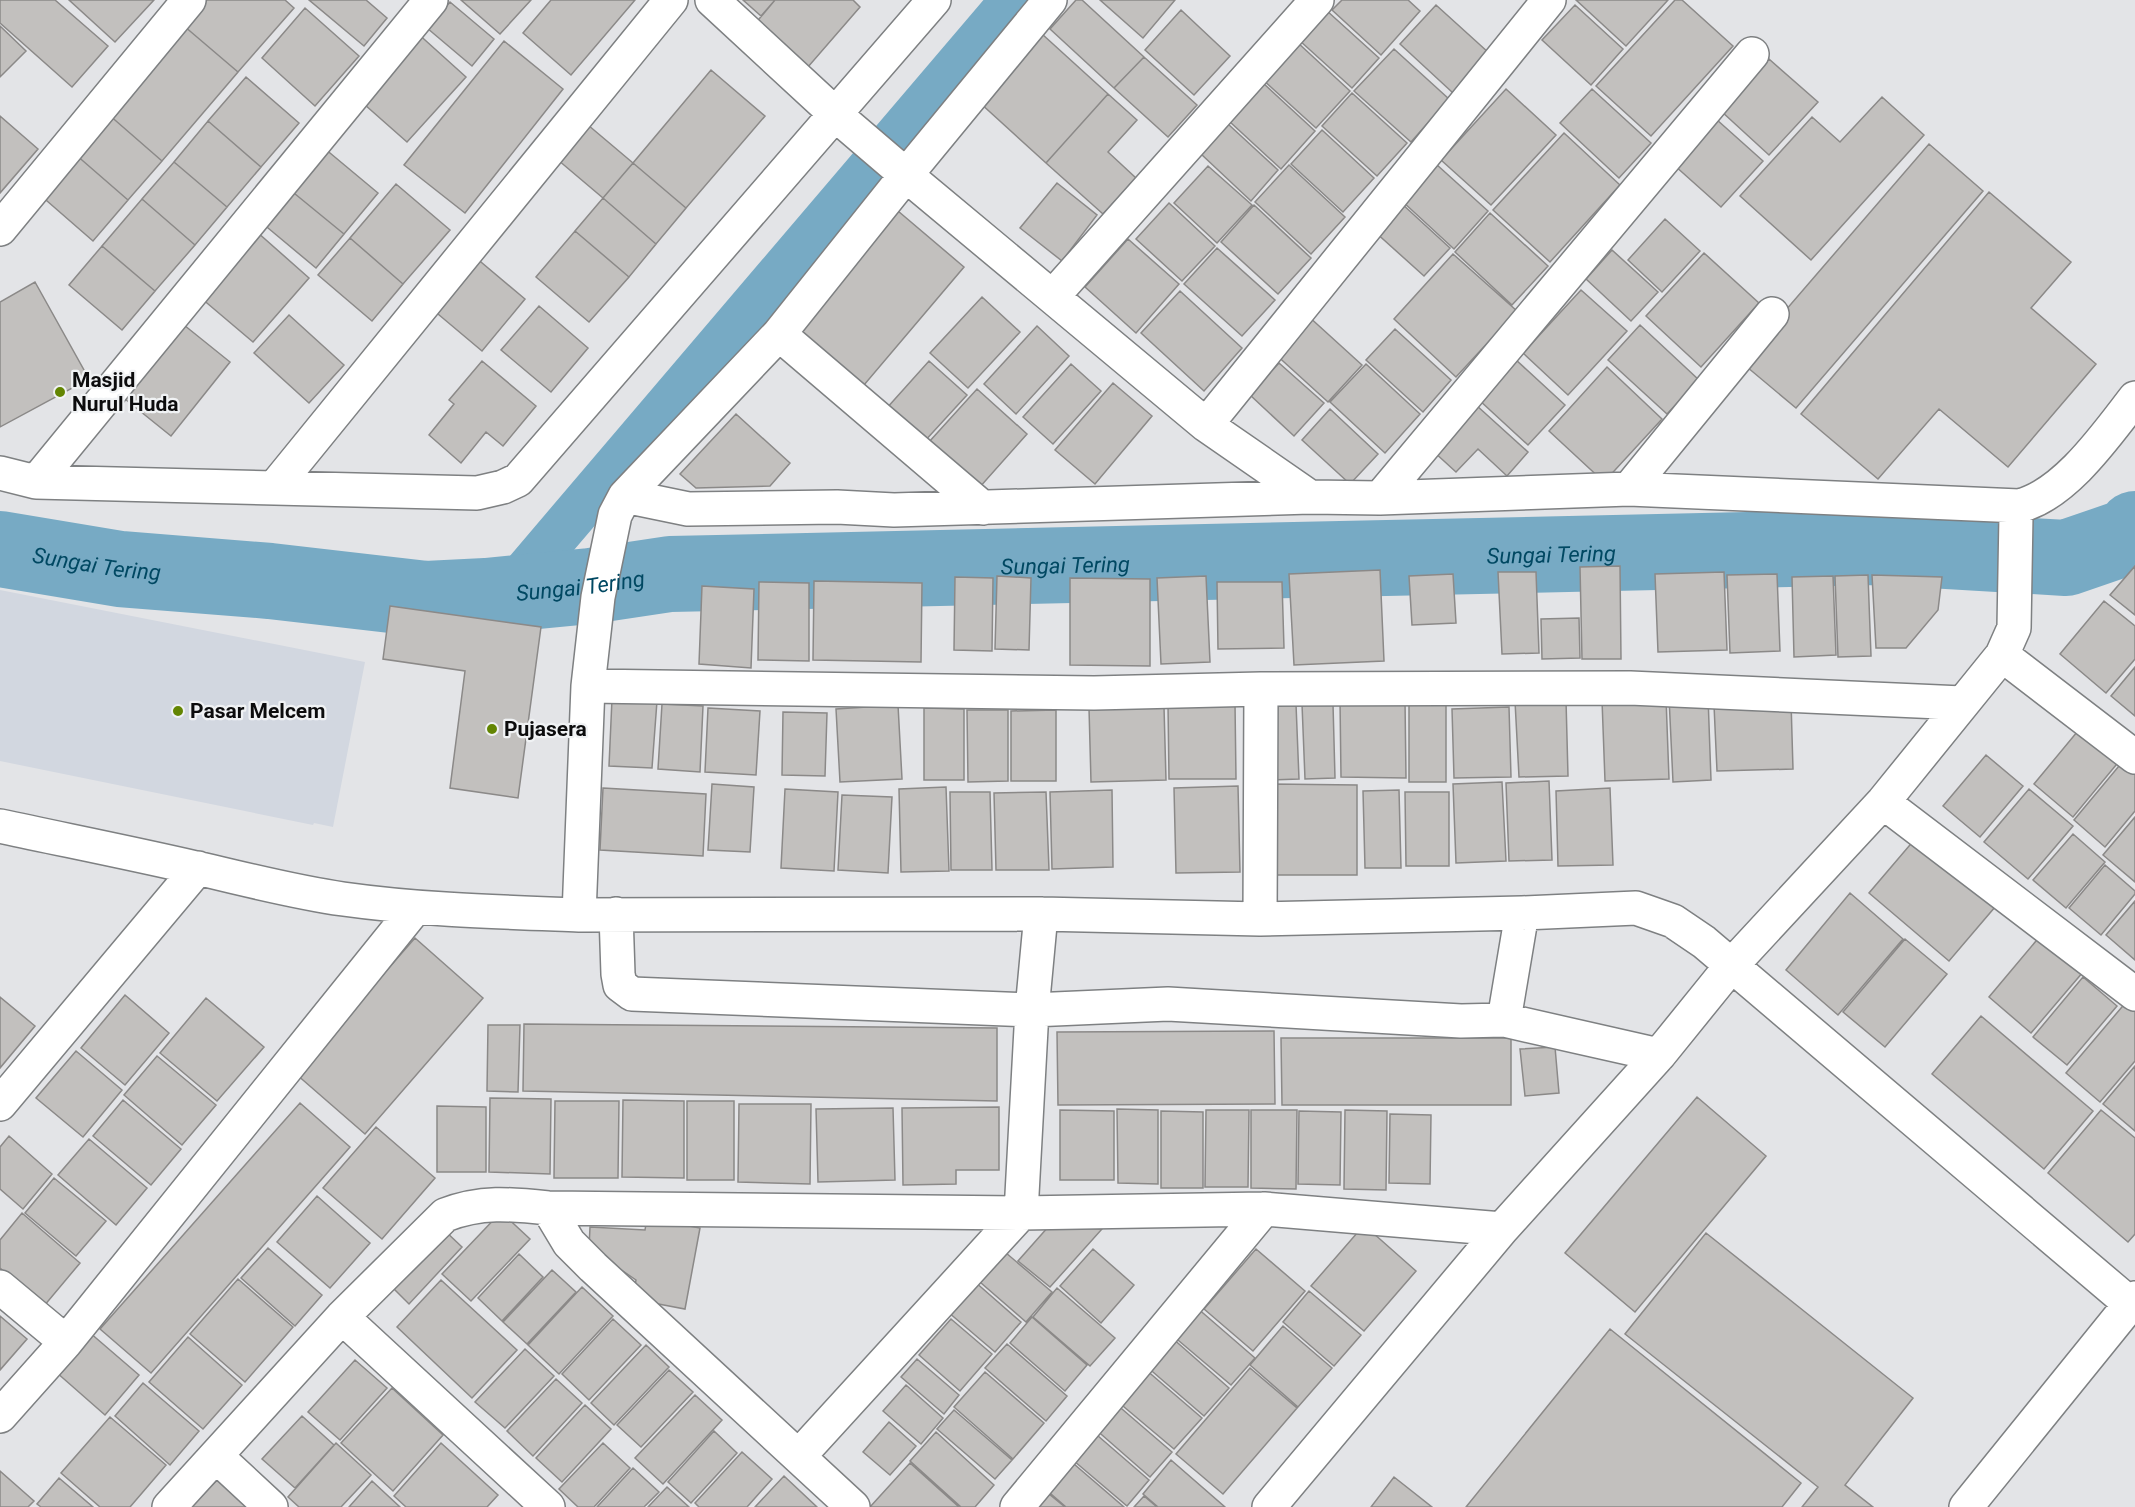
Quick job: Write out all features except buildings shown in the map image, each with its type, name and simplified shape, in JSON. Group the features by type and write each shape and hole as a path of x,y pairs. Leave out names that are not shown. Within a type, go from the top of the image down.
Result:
{"street":[{"path":"0,229 189,0"},
{"path":"36,482 431,0"},
{"path":"274,488 671,0"},
{"path":"712,0 902,172 1206,425 1310,497"},
{"path":"0,473 36,482 477,493 503,488 518,480 840,118 934,0"},
{"path":"579,915 588,686 598,597 620,506 779,334 902,172 1050,0"},
{"path":"1053,296 1317,0"},
{"path":"1206,425 1549,0"},
{"path":"1380,498 1752,54"},
{"path":"1629,489 1772,314"},
{"path":"779,334 983,508"},
{"path":"620,506 688,509 837,507 894,510 1310,497 1380,498 1629,489 2018,510 2035,502 2071,475 2135,398"},
{"path":"1269,1507 1502,1229 1659,1055 1731,966 1883,802 2008,642 2018,510"},
{"path":"2008,642 2135,757"},
{"path":"588,686 1094,693 1261,689 1630,688 1962,703"},
{"path":"1260,919 1261,689"},
{"path":"1883,802 2135,994"},
{"path":"0,826 198,868 275,888 343,899 416,907 579,915 1041,914 1260,919 1636,908 1656,914 1681,926 1731,966 2133,1303 1966,1507"},
{"path":"0,1104 198,868"},
{"path":"0,1416 66,1342 416,907"},
{"path":"1504,1020 1522,913"},
{"path":"616,914 620,985 632,994 1032,1010 1168,1004 1417,1019 1504,1020 1659,1055"},
{"path":"799,1456 1021,1213 1032,1010 1041,914"},
{"path":"169,1507 342,1317 445,1215 466,1207 510,1204 548,1208 1021,1213 1264,1209 1502,1229"},
{"path":"548,1208 569,1243 593,1267 854,1507"},
{"path":"1017,1507 1264,1209"},
{"path":"0,1287 66,1342"},
{"path":"342,1317 548,1507"},
{"path":"216,1456 271,1507"}],"shaded area":[{"name":"Pasar Melcem","path":"0,590 365,662 333,827 314,823 313,825 0,761"}],"waterway":[{"path":"507,594 1013,0"},
{"name":"Sungai Tering","path":"0,549 120,569 270,581 426,599 590,586 670,574 1880,547 2066,558 2130,536 2135,529"}],"place":[{"name":"Masjid Nurul Huda","path":"60,392"},
{"name":"Pasar Melcem","path":"178,711"},
{"name":"Pujasera","path":"492,729"}]}
